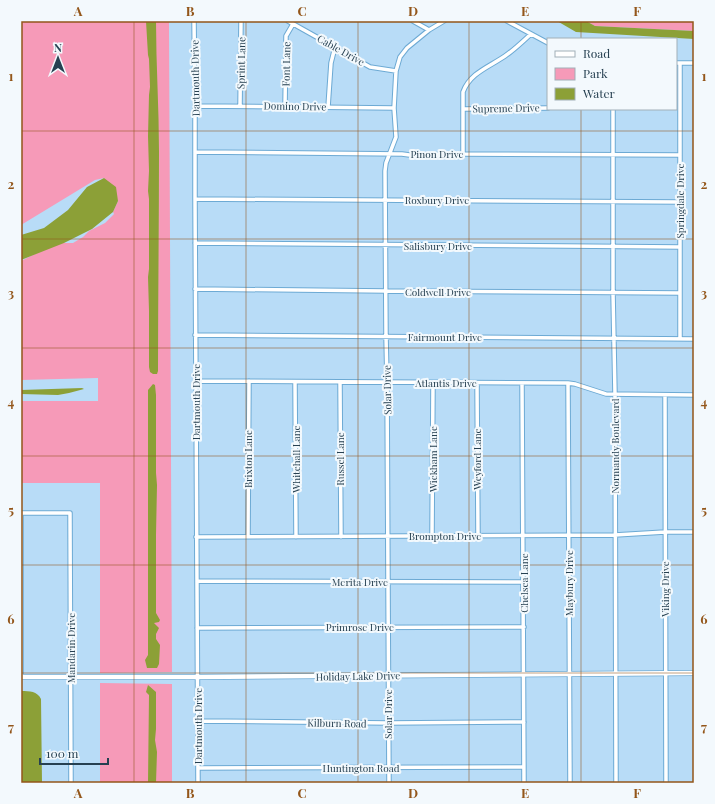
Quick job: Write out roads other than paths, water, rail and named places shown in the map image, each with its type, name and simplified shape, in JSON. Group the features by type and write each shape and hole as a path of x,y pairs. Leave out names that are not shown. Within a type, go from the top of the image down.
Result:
{"street":[{"name":"Dartmouth Drive","path":"194,21 198,783"},
{"name":"Sprint Lane","path":"240,106 241,21"},
{"name":"Cable Drive","path":"288,21 370,67 396,71"},
{"path":"413,21 429,30"},
{"name":"Solar Drive","path":"389,783 385,171 386,163 396,137 394,108 396,71 400,57 407,48 429,30 444,21"},
{"path":"507,21 547,43"},
{"name":"Font Lane","path":"285,106 286,36 293,24"},
{"path":"463,154 463,92 466,86 474,75 506,56 531,34"},
{"path":"328,107 331,63 336,47"},
{"path":"678,63 694,63"},
{"name":"Springdale Drive","path":"678,63 680,155 680,339"},
{"name":"Domino Drive","path":"195,106 394,108"},
{"name":"Supreme Drive","path":"464,109 547,108"},
{"name":"Normandy Boulevard","path":"613,110 616,783"},
{"name":"Pinon Drive","path":"195,152 402,154 417,156 439,154 680,155"},
{"name":"Roxbury Drive","path":"195,199 680,202"},
{"name":"Salisbury Drive","path":"195,243 680,247"},
{"name":"Coldwell Drive","path":"195,289 680,293"},
{"name":"Fairmount Drive","path":"195,334 694,339"},
{"name":"Atlantis Drive","path":"196,381 568,383 606,394 694,395"},
{"name":"Brixton Lane","path":"248,537 249,381"},
{"name":"Whitehall Lane","path":"296,382 296,537"},
{"name":"Russel Lane","path":"340,382 341,537"},
{"name":"Wickham Lane","path":"432,536 433,382"},
{"name":"Weyford Lane","path":"477,383 478,536"},
{"name":"Chelsea Lane","path":"522,383 524,535 524,783"},
{"name":"Maybury Drive","path":"568,383 570,783"},
{"name":"Viking Drive","path":"665,394 666,783"},
{"path":"21,513 21,677"},
{"name":"Mandarin Drive","path":"21,513 70,513 71,783"},
{"name":"Brompton Drive","path":"196,538 615,535 694,532"},
{"name":"Merita Drive","path":"197,581 524,582"},
{"name":"Primrose Drive","path":"197,628 524,627"},
{"name":"Holiday Lake Drive","path":"21,677 694,673"},
{"name":"Kilburn Road","path":"198,721 388,723 524,722"},
{"name":"Huntington Road","path":"198,768 524,767"}],"water":[{"path":"146,21 156,21 159,152 157,374 150,372 149,367 148,136 150,87"},
{"path":"557,21 586,21 595,26 694,31 694,39 576,32"},
{"path":"104,178 116,187 118,201 113,212 92,229 64,243 21,260 21,235 44,228 68,210 87,187"},
{"path":"153,384 155,385 156,395 156,613 160,620 159,622 154,623 159,628 156,634 156,639 160,645 159,664 157,668 147,668 145,660 148,655 148,390"},
{"path":"84,389 58,395 21,394 21,390"},
{"path":"148,685 156,692 156,783 148,783 149,695 146,692"},
{"path":"21,691 30,691 35,693 41,699 42,783 21,783"}]}
